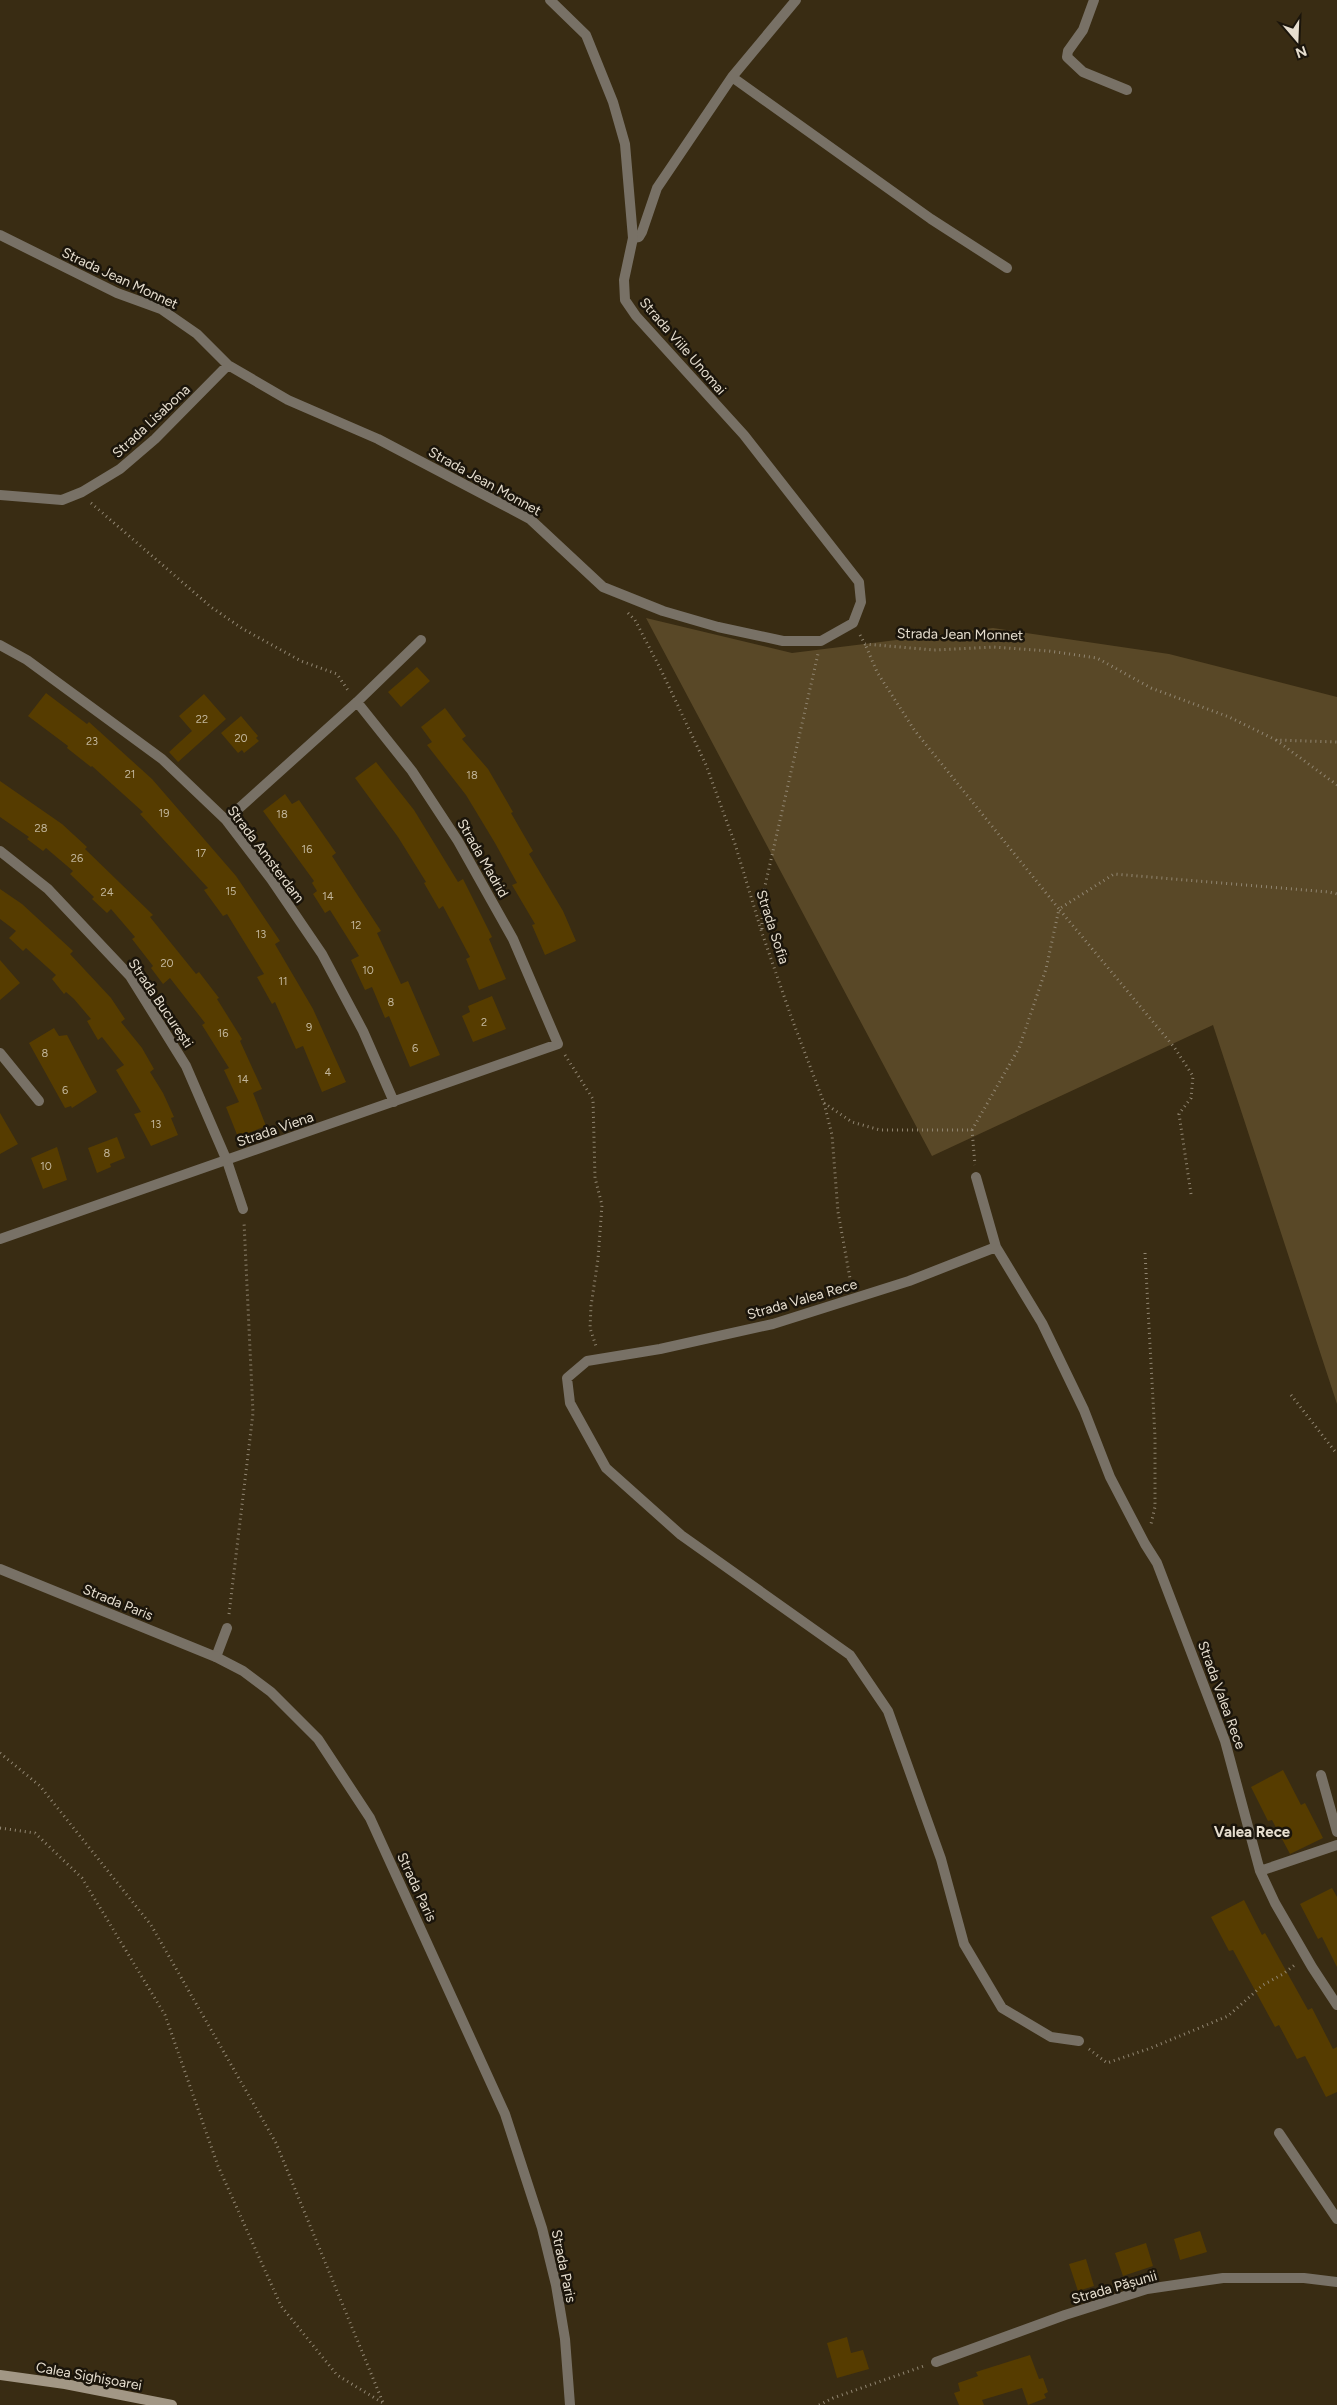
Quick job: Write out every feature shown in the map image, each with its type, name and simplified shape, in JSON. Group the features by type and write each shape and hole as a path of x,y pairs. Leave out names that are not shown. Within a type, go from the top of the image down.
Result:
{"main road":[{"name":"Calea Sighișoarei","path":"0,2375 65,2384 172,2405"}],"street":[{"name":"Strada Viile Unomai","path":"550,0 586,35 613,102 625,144 633,238 624,280 625,300 636,316 744,435 859,582 861,602 853,624"},
{"path":"633,238 639,237 642,232 656,188 732,77 796,0"},
{"path":"1094,0 1083,30 1068,51 1067,57 1082,72 1127,90"},
{"path":"732,77 931,219 1007,268"},
{"name":"Strada Jean Monnet","path":"0,235 117,293 160,309 197,334 228,365 288,400 378,439 530,519 603,587 663,611 718,627 783,641 821,642"},
{"name":"Strada Lisabona","path":"0,495 62,500 82,492 120,469 148,445 228,365"},
{"path":"821,642 853,624"},
{"path":"226,820 357,702 420,640"},
{"name":"Strada Amsterdam","path":"0,645 27,660 162,759 226,820 271,878 322,954 363,1031 394,1102"},
{"name":"Strada Madrid","path":"357,702 412,770 458,841 513,939 558,1044"},
{"name":"Strada București","path":"0,850 48,889 130,976 186,1066 227,1160 243,1209"},
{"name":"Strada Viena","path":"0,1238 558,1044"},
{"path":"0,1053 39,1101"},
{"name":"Strada Valea Rece","path":"976,1178 996,1247 1042,1323 1084,1410 1110,1477 1140,1535 1158,1562 1226,1742 1260,1871 1275,1903 1306,1956 1333,1989 1337,2005"},
{"name":"Strada Valea Rece","path":"996,1247 909,1281 773,1324 660,1349 587,1361 567,1378 570,1403 606,1468 681,1535 850,1655 888,1712 941,1859 964,1944 1002,2008 1051,2037 1079,2041"},
{"name":"Strada Paris","path":"0,1569 216,1657 243,1672 271,1692 318,1739 370,1818 506,2114 542,2228 556,2285 565,2339 570,2405"},
{"path":"216,1657 227,1628"},
{"path":"1321,1775 1337,1832"},
{"path":"1260,1871 1337,1845"},
{"path":"1279,2133 1337,2219"},
{"name":"Strada Pășunii","path":"936,2362 1065,2314 1147,2289 1223,2278 1304,2278 1337,2282"}],"path":[{"path":"82,492 211,607 243,630 301,661 336,674 357,702"},
{"name":"Strada Sofia","path":"622,607 635,620 706,765 735,844 762,933 792,1019 824,1102 832,1135 838,1212 853,1300"},
{"path":"853,624 865,644 877,672 915,731 1174,1047 1194,1076 1191,1098 1179,1114 1190,1194"},
{"path":"762,933 762,899 821,642"},
{"name":"Strada Jean Monnet","path":"865,644 934,650 993,647 1050,651 1097,658 1151,688 1229,717 1276,740 1337,742"},
{"path":"1276,740 1337,784"},
{"path":"976,1178 972,1130 1018,1048 1046,969 1060,909 1114,874 1337,894"},
{"path":"558,1044 576,1069 593,1099 595,1178 602,1205 598,1259 590,1306 590,1328 604,1358"},
{"path":"824,1102 852,1122 880,1130 972,1130"},
{"path":"227,1628 253,1413 243,1209"},
{"path":"1140,1535 1150,1527 1155,1507 1155,1437 1145,1253"},
{"path":"1291,1395 1337,1454"},
{"path":"0,1753 40,1786 152,1925 276,2143 383,2404"},
{"path":"0,1828 35,1833 82,1878 165,2015 218,2166 281,2306 337,2375 383,2404"},
{"path":"1079,2041 1107,2063 1151,2048 1228,2016 1263,1985 1283,1974 1306,1956"},
{"path":"819,2405 833,2398 936,2362"}],"shaded area":[{"path":"646,618 792,653 993,628 1169,654 1337,697 1337,1404 1213,1025 932,1156"}],"building":[{"path":"417,667 430,681 401,707 388,692"},
{"path":"46,693 87,724 89,722 152,779 236,876 280,941 275,944 313,1009 346,1082 322,1092 303,1046 296,1049 275,1002 272,1004 257,977 264,974 227,914 223,916 204,890 208,888 140,814 143,812 92,766 28,716"},
{"path":"204,694 226,719 178,762 169,752 192,731 179,716"},
{"path":"445,708 466,736 462,739 488,769 513,812 511,813 533,851 529,854 563,911 576,941 545,955 532,925 535,924 512,885 517,883 495,843 466,795 427,745 432,742 421,727"},
{"path":"241,716 258,736 256,738 259,741 244,753 242,750 238,753 221,733"},
{"path":"376,762 414,810 458,882 463,879 492,937 489,939 506,979 479,990 466,959 470,957 443,906 439,909 424,883 426,882 398,837 355,778"},
{"path":"0,781 62,824 87,847 85,849 153,915 150,917 196,974 199,972 219,998 217,999 242,1039 240,1041 262,1089 253,1093 266,1126 238,1137 226,1107 239,1102 224,1070 229,1068 202,1025 205,1023 170,978 163,984 151,968 153,966 132,939 135,937 111,909 107,913 92,899 94,897 70,874 73,871 46,848 43,851 27,839 29,837 0,817"},
{"path":"285,794 292,804 299,800 336,853 332,856 381,931 377,933 401,984 408,981 440,1055 410,1067 389,1016 385,1018 372,987 365,990 351,960 359,956 330,910 325,913 313,894 317,891 312,883 314,881 263,811"},
{"path":"0,889 22,904 73,951 70,954 111,998 125,1019 121,1022 142,1048 154,1069 150,1072 163,1093 174,1117 171,1118 178,1135 151,1146 134,1114 141,1112 116,1070 124,1065 102,1037 98,1040 87,1021 91,1019 74,999 66,992 64,994 52,979 56,975 26,948 23,951 9,938 16,931 0,919"},
{"path":"0,960 20,983 0,1000"},
{"path":"492,996 506,1029 473,1042 462,1016 470,1012 468,1006"},
{"path":"54,1028 59,1036 67,1035 97,1092 72,1108 71,1106 65,1108 29,1043"},
{"path":"0,1113 18,1144 0,1154"},
{"path":"117,1137 125,1158 110,1164 111,1167 97,1173 88,1148"},
{"path":"57,1147 67,1180 43,1189 31,1158"},
{"path":"1283,1770 1301,1805 1305,1803 1323,1838 1290,1854 1272,1820 1268,1821 1251,1787"},
{"path":"1332,1888 1337,1897 1337,1967 1322,1937 1318,1939 1300,1904"},
{"path":"1244,1900 1262,1935 1265,1933 1308,2010 1312,2008 1333,2049 1337,2047 1337,2092 1326,2097 1305,2056 1297,2059 1279,2025 1275,2027 1233,1950 1229,1951 1211,1917"},
{"path":"1200,2231 1207,2252 1180,2260 1174,2239"},
{"path":"1146,2243 1153,2266 1123,2276 1115,2253"},
{"path":"1086,2259 1094,2286 1078,2291 1069,2264"},
{"path":"847,2337 851,2353 863,2350 869,2369 837,2378 827,2343"},
{"path":"1030,2355 1039,2379 1043,2378 1048,2392 1044,2394 1046,2398 1028,2405 1022,2388 982,2400 984,2405 959,2405 954,2393 960,2391 958,2383 978,2376 976,2372"}],"district":[{"name":"Valea Rece","path":"1252,1832"}]}
